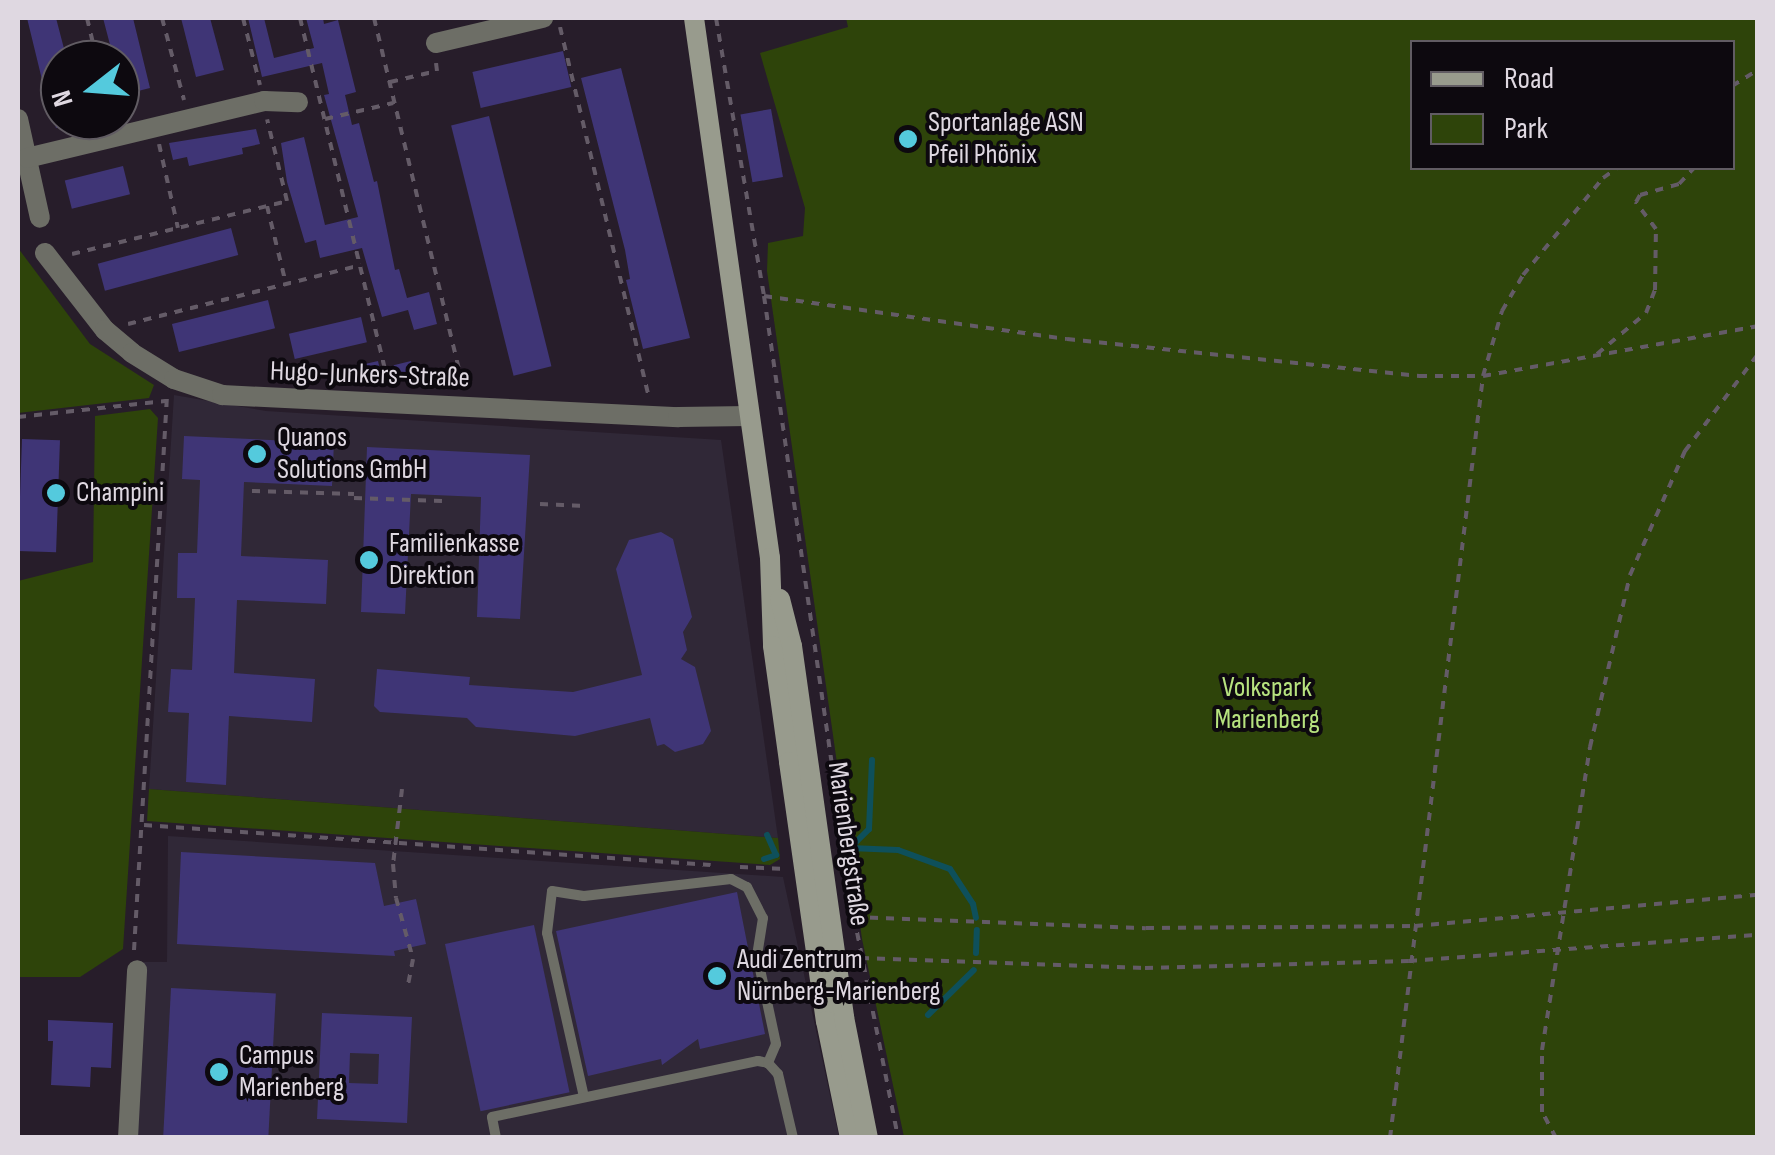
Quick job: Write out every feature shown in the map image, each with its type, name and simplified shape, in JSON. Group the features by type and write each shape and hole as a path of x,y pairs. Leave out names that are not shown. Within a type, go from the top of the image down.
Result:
{"main road":[{"name":"Marienbergstraße","path":"694,18 770,558 773,646 825,866 842,1007 867,1138"},
{"name":"Marienbergstraße","path":"825,866 824,1007 848,1131"},
{"path":"848,1131 867,1138"}],"street":[{"path":"436,43 542,18"},
{"path":"27,158 264,101 298,102"},
{"path":"18,119 40,218"},
{"name":"Hugo-Junkers-Straße","path":"49,256 105,330 174,379 222,395 654,416 749,416"},
{"path":"128,1138 136,970"}],"lane":[{"path":"584,1097 547,933 552,891 584,896 731,879 747,887 763,918 757,955 776,1044 768,1064"},
{"path":"496,1138 492,1117 758,1061 778,1074 793,1138"}],"path":[{"path":"162,18 189,120"},
{"path":"300,18 393,404"},
{"path":"374,18 467,406"},
{"path":"558,18 654,416"},
{"path":"716,18 776,378 825,866 854,918 898,1138"},
{"path":"390,82 436,70 436,43"},
{"path":"1735,84 1758,70"},
{"path":"325,119 395,102"},
{"path":"155,128 178,228"},
{"path":"1390,1138 1483,376 1502,310 1522,274 1603,178 1614,170"},
{"path":"1593,357 1646,312 1655,290 1656,230 1636,202 1640,195 1679,184 1692,170"},
{"path":"49,256 267,206 286,284"},
{"path":"105,330 360,266"},
{"path":"764,296 1267,362 1420,376 1483,376 1758,326"},
{"path":"1556,1138 1542,1112 1542,1050 1590,747 1630,575 1685,451 1758,354"},
{"path":"136,970 164,401 174,379"},
{"path":"18,417 164,401"},
{"path":"252,491 442,502"},
{"path":"540,504 585,506"},
{"path":"402,789 396,843 396,898 413,959 408,985"},
{"path":"144,825 825,866"},
{"path":"854,918 1146,928 1415,926 1758,895"},
{"path":"861,958 1146,968 1409,961 1758,936"}],"shaded area":[{"path":"174,395 266,411 721,440 778,838 149,789"},
{"path":"168,836 783,877 839,1137 135,1138 142,962 167,962"}],"green space":[{"name":"Volkspark Marienberg","path":"846,18 1757,18 1757,1137 904,1137 862,939 767,271 768,243 803,236 805,208 760,53 848,27"},
{"path":"18,248 90,344 154,385 149,398 18,413"},
{"path":"150,409 158,418 123,949 80,977 18,977 18,581 93,562 95,416"},
{"path":"149,789 778,838 780,859 770,865 147,821"}],"building":[{"path":"27,18 56,18 62,40 40,40 40,71"},
{"path":"103,18 133,18 138,40 109,40"},
{"path":"181,18 210,18 224,70 196,77"},
{"path":"248,18 264,18 274,58 314,48 306,18 323,18 324,24 338,20 356,92 345,95 352,125 359,123 374,182 377,181 395,270 399,269 407,298 429,292 437,324 414,330 408,310 382,317 362,248 320,258 316,240 305,243 287,182 281,143 304,137 325,225 358,217 324,95 329,94 322,63 262,77"},
{"path":"140,47 150,88 140,90"},
{"path":"563,51 571,87 481,108 472,72"},
{"path":"621,68 690,338 643,349 626,280 630,279 625,250 581,78"},
{"path":"771,109 783,177 752,182 740,114"},
{"path":"489,116 551,366 514,376 451,125"},
{"path":"256,129 260,144 242,148 243,154 189,166 187,157 173,160 169,143"},
{"path":"123,166 130,194 72,209 65,181"},
{"path":"231,228 238,255 105,291 98,264"},
{"path":"268,300 275,328 179,352 172,324"},
{"path":"361,317 367,342 295,359 289,334"},
{"path":"378,361 382,378 363,382 359,365"},
{"path":"411,361 415,377 397,381 394,365"},
{"path":"184,436 334,443 332,486 244,482 241,556 328,560 326,604 237,600 234,673 315,679 312,722 229,716 226,785 186,782 189,713 168,712 171,669 192,670 195,598 177,598 178,553 197,553 200,480 182,479"},
{"path":"22,439 60,440 56,552 18,551"},
{"path":"367,447 530,455 520,619 477,617 481,497 411,494 405,614 361,612"},
{"path":"661,532 673,539 692,617 683,632 687,650 681,659 695,667 711,731 703,744 675,752 664,744 657,746 650,718 575,736 476,727 467,718 380,712 374,706 377,669 470,677 469,685 573,692 642,675 616,569 629,540"},
{"path":"181,852 375,863 384,906 416,899 426,944 394,951 395,956 177,944"},
{"path":"737,892 765,1034 700,1049 698,1039 662,1065 661,1059 588,1076 556,931"},
{"path":"534,925 570,1092 481,1111 445,944"},
{"name":"Campus Marienberg","path":"171,988 276,993 268,1138 163,1138"},
{"path":"322,1013 412,1017 407,1123 317,1119","holes":["350,1053 379,1054 378,1084 349,1083"]},
{"path":"48,1020 113,1023 111,1068 91,1067 90,1087 51,1085 53,1041 48,1041"}],"waterway":[{"path":"851,847 869,829 872,760"},
{"path":"764,859 776,855 767,835"},
{"path":"850,848 898,850 950,869 973,904 976,918"},
{"path":"976,953 977,930"},
{"path":"928,1015 974,970"}],"place":[{"name":"Sportanlage ASN Pfeil Phönix","path":"908,139"},
{"name":"Quanos Solutions GmbH","path":"257,454"},
{"name":"Champini","path":"56,493"},
{"name":"Familienkasse Direktion","path":"369,560"},
{"name":"Audi Zentrum Nürnberg-Marienberg","path":"717,976"},
{"name":"Campus Marienberg","path":"219,1072"}]}
